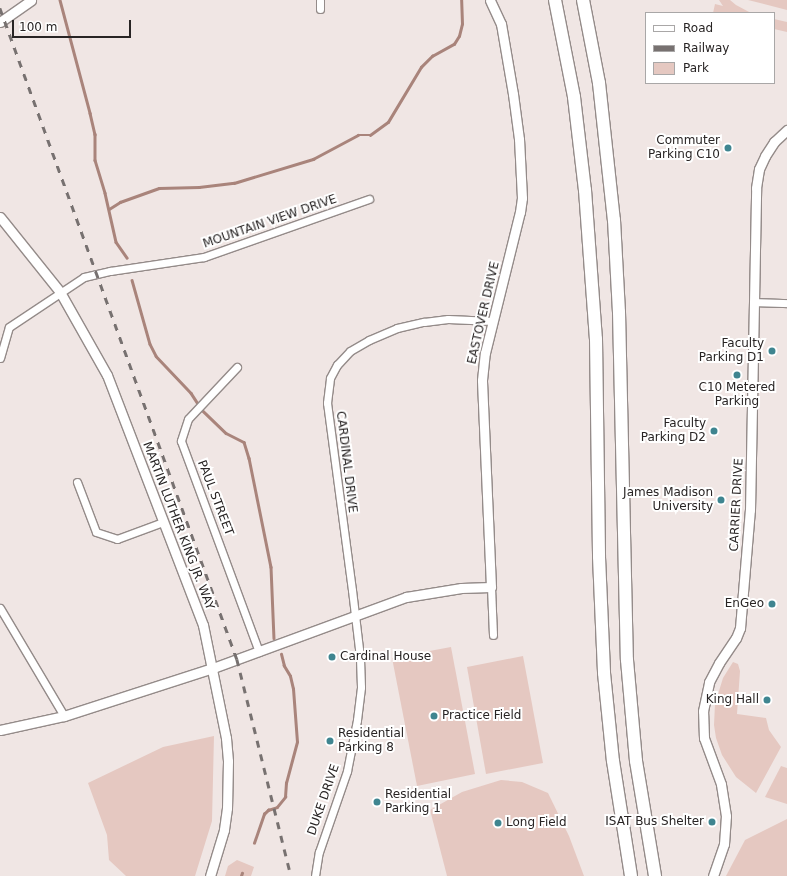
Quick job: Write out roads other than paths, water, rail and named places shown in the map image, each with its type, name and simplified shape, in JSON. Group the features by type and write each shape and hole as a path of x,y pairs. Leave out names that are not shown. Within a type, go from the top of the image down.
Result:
{"highway":[{"path":"555,0 574,103 585,190 596,339 599,557 604,673 614,768 631,876"},
{"path":"583,0 598,83 614,220 619,312 627,660 636,761 655,876"}],"street":[{"path":"0,22 31,0"},
{"path":"320,0 320,9"},
{"name":"EASTOVER DRIVE","path":"490,0 501,24 504,40 513,94 522,180 520,212 485,353 482,398 493,635"},
{"name":"CARRIER DRIVE","path":"713,876 724,844 726,816 721,784 704,738 702,711 709,682 719,663 736,638 740,628 750,516 757,176 768,150 787,130"},
{"name":"MOUNTAIN VIEW DRIVE","path":"0,358 9,327 60,292 84,278 97,273 204,257 369,199"},
{"name":"MARTIN LUTHER KING JR. WAY","path":"0,217 60,292 107,375 203,625 213,668 226,738 229,784 224,830 210,876"},
{"path":"755,302 787,303"},
{"name":"CARDINAL DRIVE","path":"356,731 361,701 362,679 327,403 328,388 332,374 341,360 350,351 366,341 397,328 424,322 448,319 493,321"},
{"name":"PAUL STREET","path":"237,367 188,419 181,442 259,652"},
{"path":"77,482 96,532 117,539 163,522"},
{"path":"0,730 64,716 213,668 355,615 406,598 461,588 491,586"},
{"path":"0,608 64,716"},
{"name":"DUKE DRIVE","path":"315,876 318,852 347,772 356,731"}],"waterway":[{"path":"60,0 95,134 95,160 105,193 116,242 127,258"},
{"path":"109,209 120,202 159,188 199,187 234,183 313,159 358,135 370,135 388,122 421,67 432,56 454,44 459,36 462,24 461,0"},
{"path":"132,280 150,344 156,356 191,393 202,410 226,433 244,442 249,458 271,567 274,638"},
{"path":"254,843 264,814 268,810 277,807 285,797 286,783 297,742 293,689 290,676 284,666 281,654"}],"railway":[{"path":"0,8 237,659 291,876"}],"place":[{"name":"Commuter Parking C10","path":"728,148"},
{"name":"Faculty Parking D1","path":"772,351"},
{"name":"C10 Metered Parking","path":"737,375"},
{"name":"Faculty Parking D2","path":"714,431"},
{"name":"James Madison University","path":"721,500"},
{"name":"EnGeo","path":"772,604"},
{"name":"Cardinal House","path":"332,657"},
{"name":"King Hall","path":"767,700"},
{"name":"Practice Field","path":"434,716"},
{"name":"Residential Parking 8","path":"330,741"},
{"name":"Residential Parking 1","path":"377,802"},
{"name":"ISAT Bus Shelter","path":"712,822"},
{"name":"Long Field","path":"498,823"}]}
